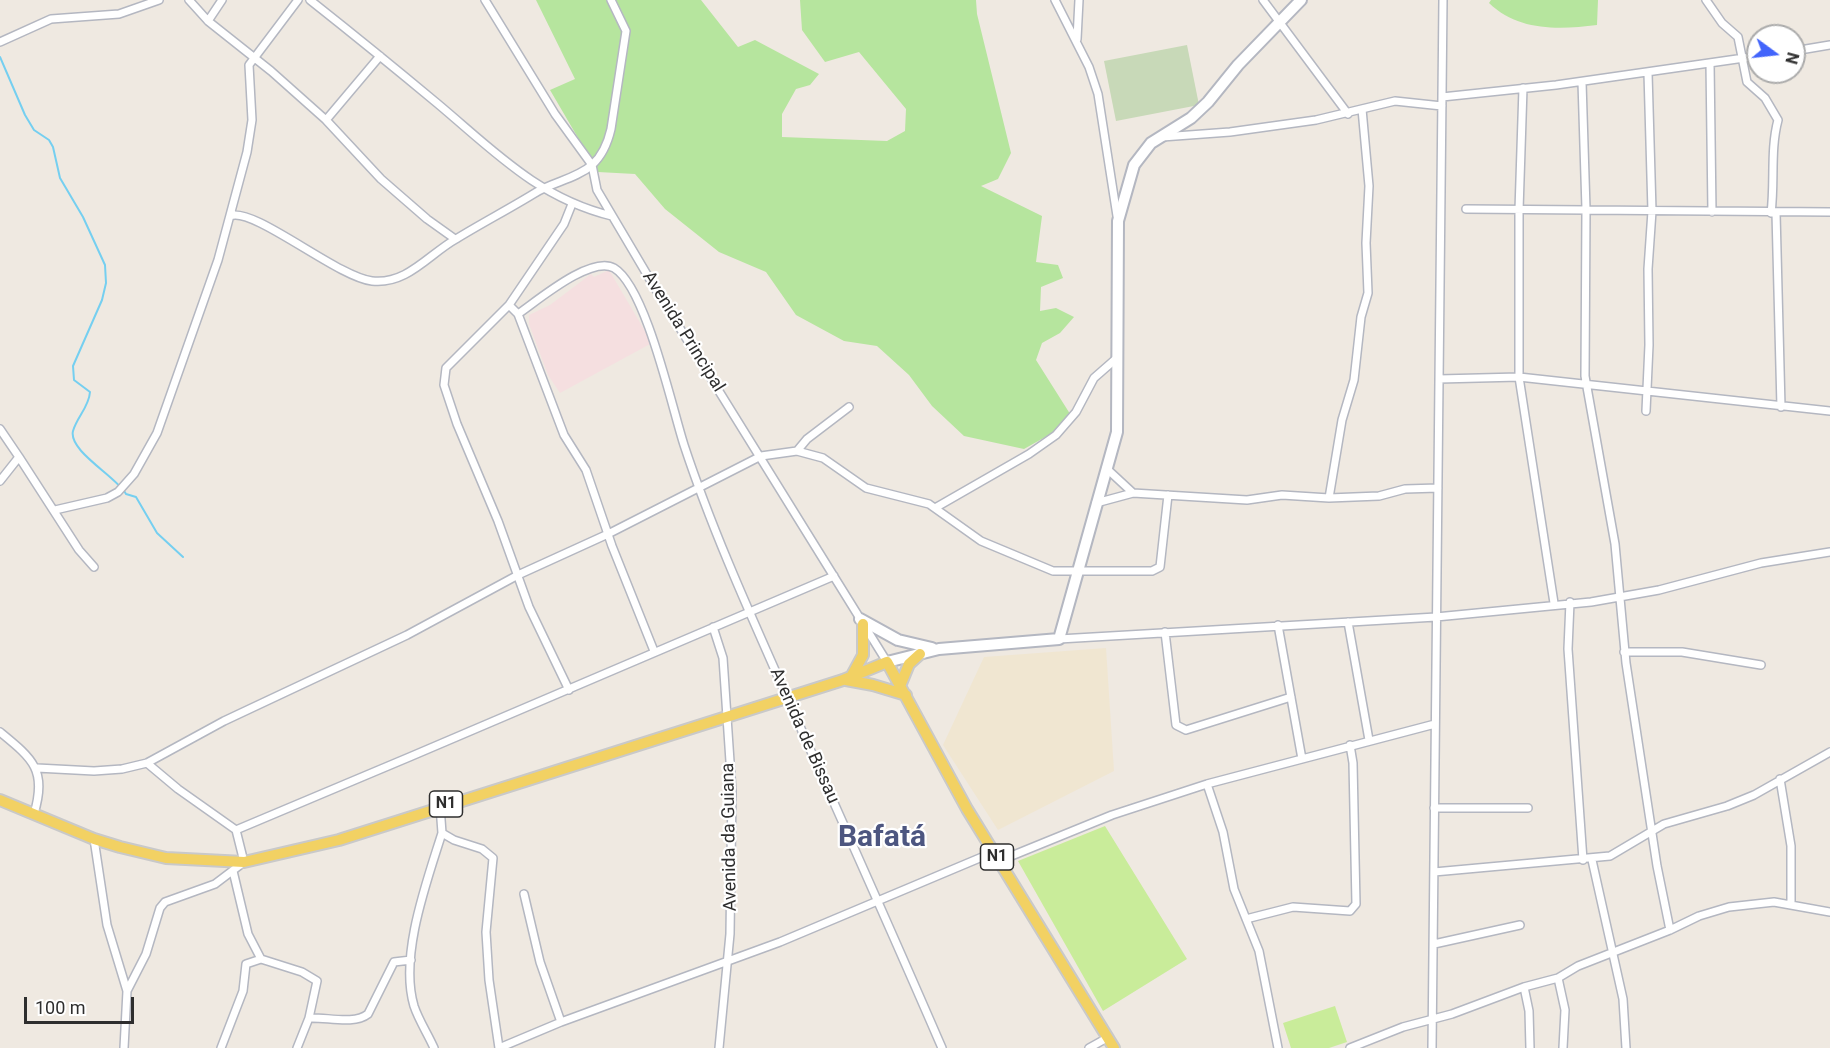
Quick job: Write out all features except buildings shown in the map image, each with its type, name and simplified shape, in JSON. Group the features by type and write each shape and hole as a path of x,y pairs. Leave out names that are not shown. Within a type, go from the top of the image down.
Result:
{"main road":[{"path":"862,622 863,655 847,679 903,691 909,664 920,654"},
{"name":"N1","path":"0,801 94,839 166,858 244,862 339,840 440,806 847,679 887,662 946,772 1111,1043"}],"street":[{"path":"0,42 51,19 119,14 159,0"},
{"path":"189,0 208,21 326,120 381,180 454,239"},
{"path":"208,21 222,0"},
{"path":"55,510 107,498 118,492 129,483 157,433 205,291 219,260 250,135 252,110 248,75 252,58 298,0"},
{"path":"310,0 501,159 541,189 572,204 612,216"},
{"name":"Avenida Principal","path":"485,0 555,114 592,165 597,190 612,216 887,662"},
{"path":"230,216 246,215 318,257 360,278 385,282 402,277 454,239 541,189 570,178 592,165 607,143 611,129 625,42 623,22 611,0"},
{"path":"1055,0 1077,40 1098,94 1118,221 1117,432 1059,639"},
{"path":"1077,40 1079,0"},
{"path":"1263,0 1281,21 1348,114"},
{"path":"1118,221 1134,165 1142,152 1159,137 1191,118 1208,102 1238,65 1301,0"},
{"path":"1432,1048 1443,0"},
{"path":"1706,0 1722,23 1738,37 1747,82 1765,98 1778,120 1775,131 1774,213 1781,407"},
{"path":"1806,49 1830,45"},
{"path":"326,120 380,56"},
{"path":"1442,97 1582,82 1746,58"},
{"path":"1710,63 1712,212"},
{"path":"1647,73 1652,211 1648,269 1647,411"},
{"path":"1582,82 1586,209 1584,354 1586,386 1615,544 1622,597 1624,652 1670,930"},
{"path":"1523,88 1519,210 1519,377 1554,603"},
{"path":"1159,137 1230,132 1348,114 1395,101 1442,106"},
{"path":"1329,498 1342,420 1354,380 1361,317 1368,293 1366,243 1370,186 1362,109"},
{"path":"569,690 529,607 457,424 444,380 446,368 509,305 564,224 572,204"},
{"path":"1466,209 1830,212"},
{"name":"Avenida de Bissau","path":"518,314 585,270 598,266 609,266 617,270 630,289 652,335 672,407 700,487 750,611 940,1047"},
{"path":"509,305 518,314 564,435 586,470 608,534 654,651"},
{"path":"935,507 1029,454 1056,435 1076,412 1094,378 1118,357"},
{"path":"1439,379 1519,377 1830,411"},
{"path":"797,451 807,439 849,407"},
{"path":"0,429 44,499 55,510 79,550 94,567"},
{"path":"37,768 94,771 122,769 147,763 224,721 407,635 518,575 608,534 761,456 797,451 823,458 854,481 881,494 935,507 965,530 999,550 1053,571 1152,571 1160,567 1168,495"},
{"path":"0,481 19,457"},
{"path":"1106,468 1133,493"},
{"path":"1096,503 1133,493 1217,500 1247,500 1282,495 1329,498 1378,496 1405,489 1438,488"},
{"path":"887,662 939,649 1165,632 1436,617 1622,597 1761,563 1830,552"},
{"path":"236,830 834,576"},
{"path":"1570,602 1569,649 1583,860"},
{"path":"862,622 898,640 939,649"},
{"path":"1348,622 1369,740"},
{"path":"1278,625 1302,759"},
{"name":"Avenida da Guiana","path":"713,627 723,658 725,717 732,791 732,868 719,1048"},
{"path":"1165,632 1172,707 1176,725 1180,728 1186,730 1291,698"},
{"path":"1624,652 1682,652 1761,665"},
{"path":"442,833 454,840 482,849 493,858 486,932 499,1048 561,1022 780,942 877,899 1112,815 1207,784 1435,724"},
{"path":"0,732 37,768 39,794 34,814"},
{"path":"1246,919 1293,907 1350,910 1356,904 1353,763 1350,746"},
{"path":"1434,872 1592,860 1610,856 1676,819 1727,806 1830,752"},
{"path":"127,991 146,954 160,908 171,898 215,884 244,862 236,830 223,818 178,789 147,763"},
{"path":"1780,780 1790,837 1791,905"},
{"path":"1207,784 1223,832 1234,889 1259,951 1278,1048"},
{"path":"434,1048 414,1005 411,960 421,901 442,833 440,806"},
{"path":"1434,808 1528,808"},
{"path":"94,839 107,925 127,991 124,1048"},
{"path":"1592,860 1625,1011 1626,1048"},
{"path":"233,871 248,934 261,959"},
{"path":"524,894 540,963 561,1022"},
{"path":"1350,1048 1402,1027 1558,978 1578,966 1670,930 1699,916 1736,905 1774,902 1830,912"},
{"path":"1434,944 1521,925"},
{"path":"220,1048 243,991 246,964 261,959 302,972 316,981 309,1018 297,1048"},
{"path":"309,1018 363,1018 376,999 394,962 411,960"},
{"path":"1558,978 1565,1010 1563,1048"},
{"path":"1524,987 1529,1011 1530,1048"},
{"path":"1089,1048 1111,1043"}],"shaded area":[{"path":"609,270 652,343 560,393 548,375 529,324 529,315 550,305 591,274 594,277"},
{"path":"1106,648 1114,771 998,830 943,745 984,657"}],"green space":[{"path":"536,0 701,0 738,47 755,40 819,74 810,85 796,89 782,114 782,137 887,141 905,131 906,109 859,52 825,62 802,30 800,0 976,0 977,14 1011,153 998,179 981,186 1042,216 1036,262 1058,265 1063,278 1041,287 1040,311 1056,308 1074,317 1060,333 1042,343 1036,360 1072,417 1056,431 1024,449 964,436 932,406 909,375 877,346 844,341 796,315 766,272 719,252 665,209 635,174 598,172 550,90 575,79"},
{"path":"1491,0 1598,0 1597,25 1553,28 1526,24 1500,12 1489,3"},
{"path":"1187,45 1199,105 1116,121 1104,61"},
{"path":"1105,826 1187,959 1103,1011 1018,861"},
{"path":"1335,1006 1347,1042 1329,1048 1291,1048 1283,1023"}],"waterway":[{"path":"0,57 25,115 34,130 49,140 53,147 60,178 83,217 105,265 106,283 102,300 73,366 74,380 90,392 73,431 73,439 85,455 126,494 136,497 157,533 183,557"}],"district":[{"name":"Bafatá","path":"882,838"}]}
